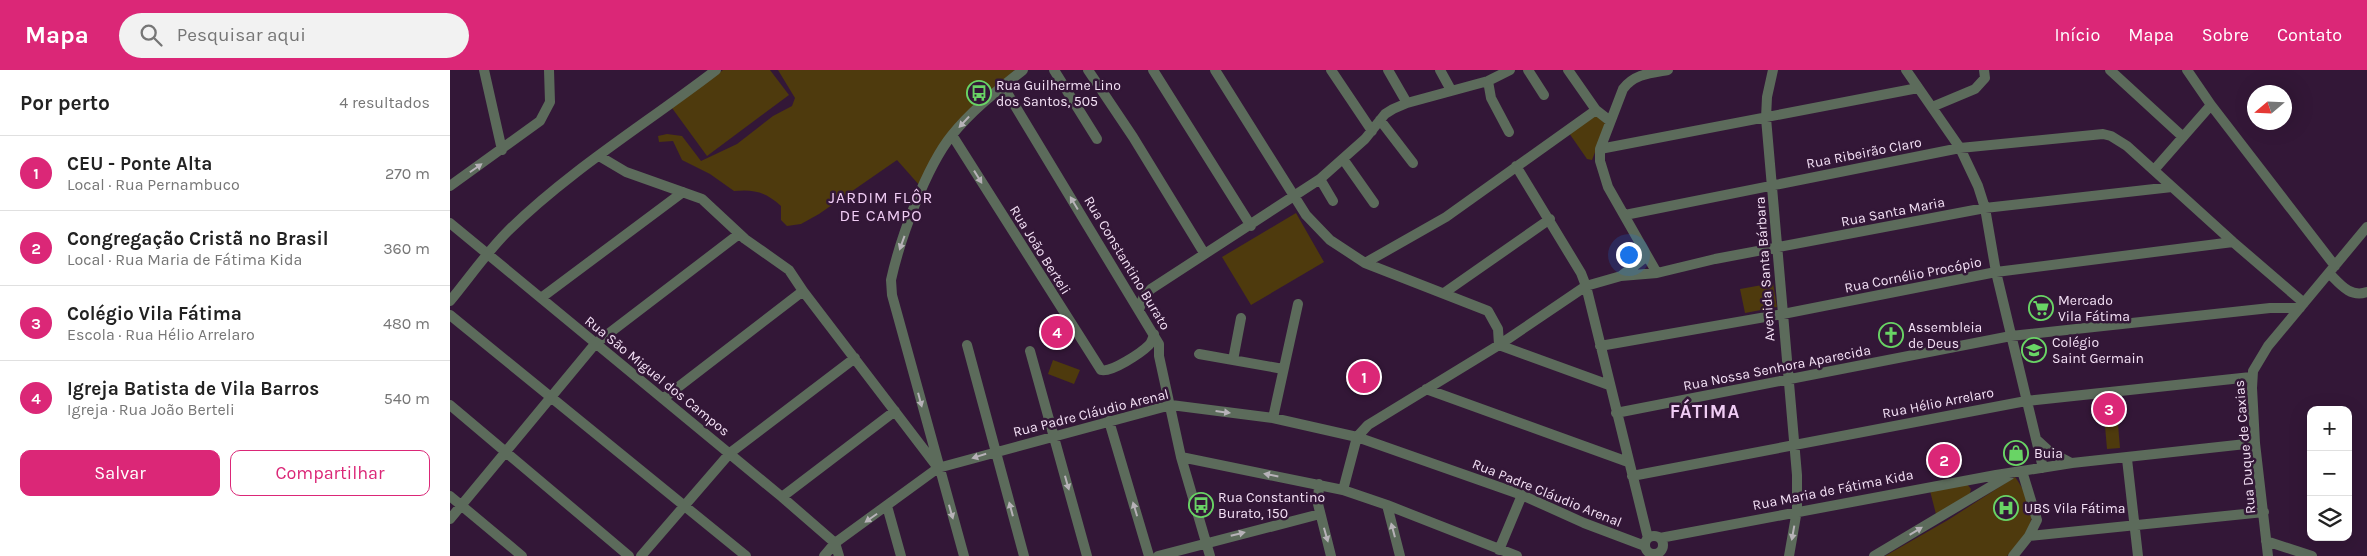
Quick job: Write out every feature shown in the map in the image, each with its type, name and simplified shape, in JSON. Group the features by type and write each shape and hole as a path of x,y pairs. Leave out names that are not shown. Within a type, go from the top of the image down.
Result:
{"street":[{"path":"484,70 502,150"},
{"path":"450,186 540,121 546,112 550,97 549,70"},
{"path":"450,301 488,254 520,220 599,156 716,70"},
{"path":"964,556 938,468 892,295 891,280 927,174 952,136 984,101 1023,70"},
{"path":"1054,70 1097,139"},
{"path":"1088,70 1133,137 1204,253"},
{"path":"1153,70 1251,226"},
{"path":"1215,70 1294,198 1306,215 1330,240 1365,263 1488,311 1498,329 1499,345"},
{"path":"1331,70 1372,131"},
{"path":"1388,70 1407,103"},
{"path":"1440,70 1451,90"},
{"path":"1127,289 1140,292 1151,288 1294,198 1343,159 1372,131 1385,114 1407,103 1488,81 1510,70"},
{"path":"1528,70 1544,95"},
{"path":"1568,70 1596,110 1610,121"},
{"path":"1657,273 1602,172 1600,150 1623,89 1629,82 1646,72 1668,70"},
{"name":"Avenida Santa Bárbara","path":"1773,70 1766,97 1766,118 1794,444 1797,510 1789,556"},
{"path":"1906,70 1960,148 1978,186 1985,208 1996,272 2037,440 2042,468"},
{"path":"1932,107 1979,86 1984,78 1984,70"},
{"path":"2110,70 2183,137"},
{"path":"2187,70 2347,291 2357,294 2367,292"},
{"path":"1488,81 1491,98 1509,132"},
{"name":"Rua Constantino Burato","path":"1003,86 1159,344 1159,356 1181,457 1210,556"},
{"path":"1600,150 1918,88"},
{"path":"2211,105 2154,170 2302,306"},
{"path":"1365,263 1428,228 1596,110"},
{"path":"1380,120 1413,163"},
{"name":"Rua Ribeirão Claro","path":"1625,215 1960,148 2090,135 2111,136 2127,146 2154,170"},
{"name":"Rua João Berteli","path":"952,136 1096,366 1102,371 1110,370 1136,355 1151,343 1154,334"},
{"path":"599,156 626,172 707,202 739,234 789,270 938,468"},
{"path":"1343,159 1374,203"},
{"path":"1516,166 1550,219 1586,286 1647,542"},
{"path":"1320,179 1333,201"},
{"name":"Rua Santa Maria","path":"1621,276 1657,273 1715,258 1778,249 1985,208 2172,187"},
{"path":"541,298 684,192"},
{"path":"1444,293 1550,219"},
{"name":"Rua São Miguel dos Campos","path":"450,222 595,344 730,453 835,543"},
{"name":"Rua Duque de Caxias","path":"2268,556 2255,443 2251,377 2257,360 2367,227"},
{"path":"450,519 595,344 739,234"},
{"name":"Rua Cornélio Procópio","path":"1600,346 1783,314 1996,272 2233,242"},
{"path":"1343,490 1358,436 1376,419 1499,345 1586,286 1621,276 1647,256"},
{"path":"1139,310 1142,298 1151,288"},
{"path":"664,398 803,291"},
{"path":"1273,418 1298,304"},
{"name":"Rua Nossa Senhora Aparecida","path":"1616,413 2011,336 2302,306"},
{"path":"450,315 552,396 746,556"},
{"path":"1234,360 1241,318"},
{"path":"967,345 1024,556"},
{"path":"1499,345 1609,385"},
{"path":"1030,351 1087,556"},
{"path":"1136,355 1152,351 1159,356"},
{"path":"1200,354 1283,369"},
{"path":"641,556 730,453 855,358"},
{"name":"Rua Hélio Arrelaro","path":"1632,476 2026,401 2251,377"},
{"path":"1426,389 1628,462"},
{"path":"450,405 630,556"},
{"name":"Rua Padre Cláudio Arenal","path":"824,556 835,543 938,468 1171,405 1273,418 1358,436 1522,495 1584,523 1647,542 1650,553 1665,554"},
{"path":"782,497 895,411"},
{"path":"908,427 918,426 926,420"},
{"path":"1109,421 1149,556"},
{"path":"2037,440 2050,452 2072,464"},
{"name":"Rua Maria de Fátima Kida","path":"1647,542 1654,536 1660,538 1797,510 2019,471 2255,443"},
{"path":"1181,457 1343,490 1517,556"},
{"path":"2127,459 2138,556"},
{"path":"1874,556 2019,471 2037,520 2030,536 2014,556"},
{"path":"1962,481 1968,483 1972,490 1970,499"},
{"path":"1319,484 1318,504 1331,556"},
{"path":"1499,550 1522,495"},
{"path":"450,496 522,556"},
{"path":"1386,505 1400,556"},
{"path":"887,506 901,556"},
{"path":"2030,536 2264,512"},
{"path":"1158,556 1206,542 1320,514"},
{"path":"1660,538 1665,554"},
{"path":"2266,541 2312,556"},
{"path":"835,543 839,556"}],"shaded area":[{"path":"723,70 770,70 789,95 707,156 672,108"},
{"path":"778,70 1015,70 958,121 920,186 897,160 819,214 801,224 787,226 781,220 781,206 770,197 754,191 734,191 710,174 682,160 673,141 659,142 658,136 667,134 682,136 701,161 737,144 773,116 792,106 795,98"},
{"path":"1595,115 1606,124 1592,160 1587,159 1569,133"},
{"path":"1296,213 1324,262 1251,305 1222,257"},
{"path":"1773,283 1777,307 1745,313 1740,289"},
{"path":"1053,360 1080,370 1074,384 1048,374"},
{"path":"2118,424 2120,448 2107,449 2105,426"},
{"path":"2015,477 2028,501 2031,521 2025,535 2007,556 1885,556 1948,520"},
{"path":"1967,484 1971,489 1969,497 1937,518 1929,487"}],"place":[{"name":"Rua Guilherme Lino dos Santos, 505","path":"979,93"},
{"name":"Mercado Vila Fátima","path":"2041,308"},
{"name":"Igreja Batista de Vila Barros","path":"1057,332"},
{"name":"Assembleia de Deus","path":"1891,335"},
{"name":"Colégio Saint Germain","path":"2034,350"},
{"name":"CEU - Ponte Alta","path":"1364,377"},
{"name":"Colégio Vila Fátima","path":"2109,409"},
{"name":"Buia","path":"2016,453"},
{"name":"Congregação Cristã no Brasil","path":"1944,460"},
{"name":"Rua Constantino Burato, 150","path":"1201,505"},
{"name":"UBS Vila Fátima","path":"2006,508"}],"district":[{"name":"JARDIM FLÔR DE CAMPO","path":"881,206"},
{"name":"FÁTIMA","path":"1705,412"}]}
